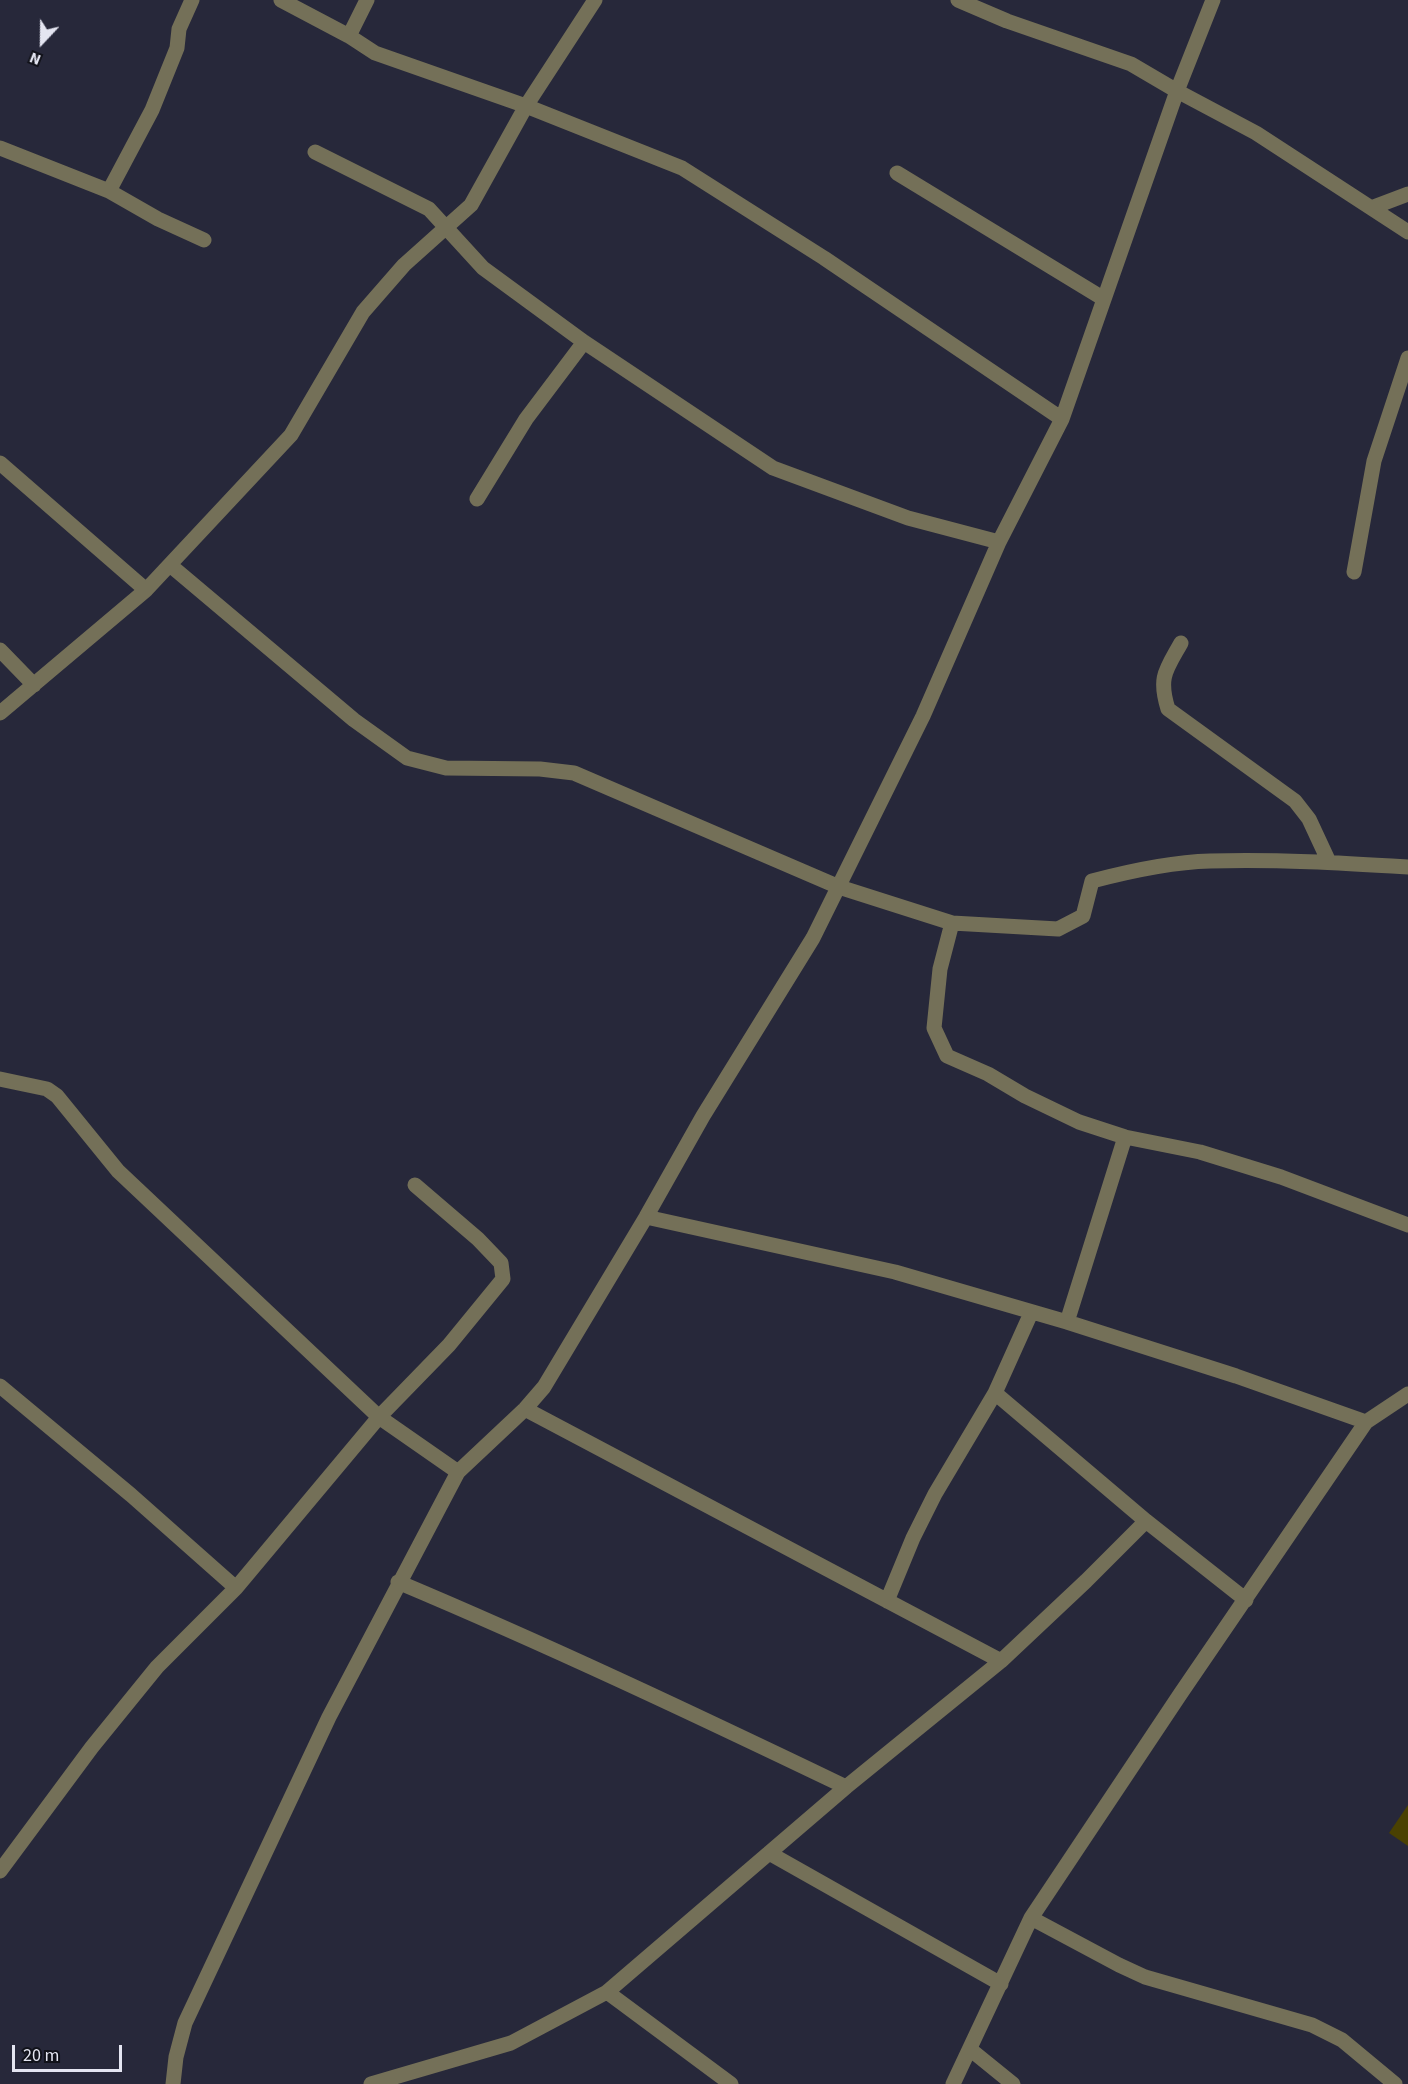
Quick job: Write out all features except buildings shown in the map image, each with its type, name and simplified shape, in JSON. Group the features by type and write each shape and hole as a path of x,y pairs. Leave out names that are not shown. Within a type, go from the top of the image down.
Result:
{"street":[{"path":"109,191 152,110 177,48 179,29 192,0"},
{"path":"281,0 349,36 375,53 526,106 682,168 824,258 1062,419"},
{"path":"349,36 367,0"},
{"path":"0,713 146,590 291,435 363,312 404,265 471,205 526,106 595,0"},
{"path":"958,0 1007,21 1131,64 1177,92 1256,133 1408,232"},
{"path":"173,2084 176,2057 185,2023 329,1717 398,1582 458,1472 525,1409 544,1387 646,1217 702,1116 813,938 839,887 923,716 999,542 1062,419 1177,92 1214,0"},
{"path":"0,148 109,191 158,219 204,240"},
{"path":"315,152 429,209 483,268 584,342 773,468 908,518 999,542"},
{"path":"897,173 1104,299"},
{"path":"1371,208 1408,194"},
{"path":"477,499 526,419 584,342"},
{"path":"1354,572 1374,461 1408,358"},
{"path":"0,463 146,590"},
{"path":"170,565 354,720 407,758 446,768 540,769 574,773 839,887 952,923 1058,929 1083,916 1092,881 1132,871 1208,861 1329,862 1408,867"},
{"path":"1181,642 1164,673 1164,695 1168,709 1295,801 1309,819 1329,862"},
{"path":"0,650 34,685"},
{"path":"952,923 940,969 934,1028 947,1056 988,1074 1025,1096 1079,1122 1125,1137 1200,1152 1281,1177 1408,1225"},
{"path":"0,1078 47,1089 57,1096 118,1171 379,1418 458,1472"},
{"path":"1068,1322 1125,1137"},
{"path":"0,1871 92,1747 157,1667 236,1588 379,1418 449,1345 502,1279 501,1263 478,1239 415,1185"},
{"path":"646,1217 895,1272 1068,1322 1236,1376 1366,1422"},
{"path":"887,1601 913,1538 935,1494 995,1393 1031,1313"},
{"path":"0,1386 131,1495 236,1588"},
{"path":"995,1393 1146,1521 1246,1600"},
{"path":"953,2084 971,2050 1031,1918 1174,1703 1366,1422 1408,1394"},
{"path":"525,1409 1001,1661"},
{"path":"371,2084 511,2043 607,1992 846,1787 1001,1661 1146,1521"},
{"path":"398,1582 696,1714 846,1787"},
{"path":"770,1853 1001,1984"},
{"path":"1031,1918 1145,1977 1312,2025 1342,2040 1395,2084"},
{"path":"607,1992 731,2084"},
{"path":"971,2050 1013,2084"}],"shaded area":[{"path":"1408,1805 1408,1846 1389,1833"}]}
